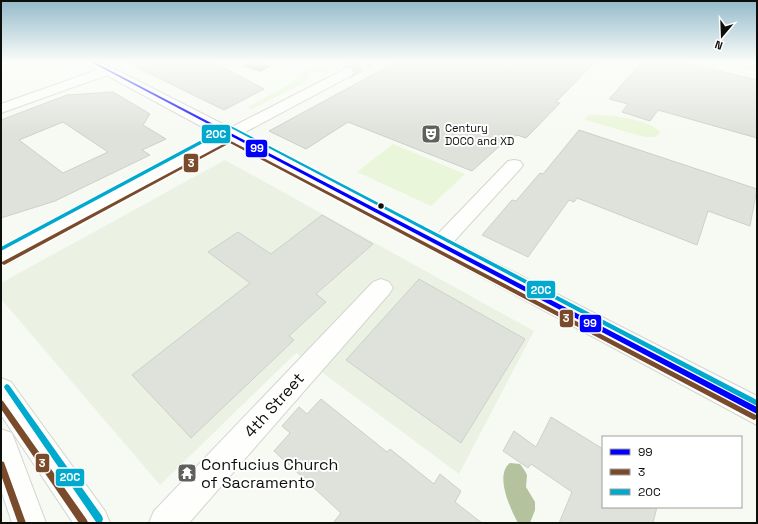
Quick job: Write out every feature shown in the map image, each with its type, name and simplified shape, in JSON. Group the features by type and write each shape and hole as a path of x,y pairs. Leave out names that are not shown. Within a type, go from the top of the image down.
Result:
{"main road":[{"path":"1,109 66,85"},
{"path":"137,85 752,405"},
{"path":"1,257 322,85"},
{"path":"440,244 514,165"},
{"name":"4th Street","path":"166,523 381,288"},
{"path":"1,391 93,523"},
{"path":"1,444 29,523"}],"shaded area":[{"path":"287,85 299,85 252,109 248,107"},
{"path":"588,115 615,116 637,120 655,128 660,133 655,137 645,137 589,121 585,119"},
{"path":"393,144 465,174 431,206 357,172"},
{"path":"225,160 534,331 459,474 296,353 160,485 1,299 1,283"},
{"path":"510,463 520,464 527,475 526,487 535,502 535,510 530,523 518,523 505,493 505,468"}],"building":[{"path":"174,85 257,85 264,89 224,110"},
{"path":"353,85 572,85 556,102 560,103 526,138 517,135 504,142 472,171 348,122 306,149 269,131"},
{"path":"621,85 757,85 757,138 658,110 650,121 622,112 628,104 609,99"},
{"path":"113,92 150,114 143,125 166,139 142,150 150,155 55,201 1,218 1,120 67,95","holes":["63,122 108,152 63,173 19,140"]},
{"path":"579,130 757,189 750,226 708,211 697,245 577,198 574,202 569,200 528,257 482,235 512,200 516,201 540,173 543,174"},
{"path":"322,215 373,244 316,294 326,302 289,336 294,340 191,438 132,375 250,283 208,252 238,232 271,254"},
{"path":"419,279 525,339 461,443 346,360"},
{"path":"321,399 387,452 390,449 434,484 440,474 461,491 455,502 482,523 333,523 341,513 274,451 290,433 282,426 299,407 307,414"},
{"path":"551,417 602,448 602,508 657,508 653,523 559,523 572,492 531,464 528,468 503,451 514,431 536,447"}],"transit line":[{"name":"99","path":"137,85 757,411"},
{"name":"20C","path":"1,249 231,127 757,403"},
{"name":"3","path":"4,263 230,142 754,417"},
{"name":"20C","path":"7,387 99,519"},
{"name":"3","path":"1,403 84,523"},
{"name":"3","path":"1,465 22,523"}],"place":[{"name":"Century DOCO and XD","path":"431,134"},
{"name":"Confucius Church of Sacramento","path":"187,473"}]}
